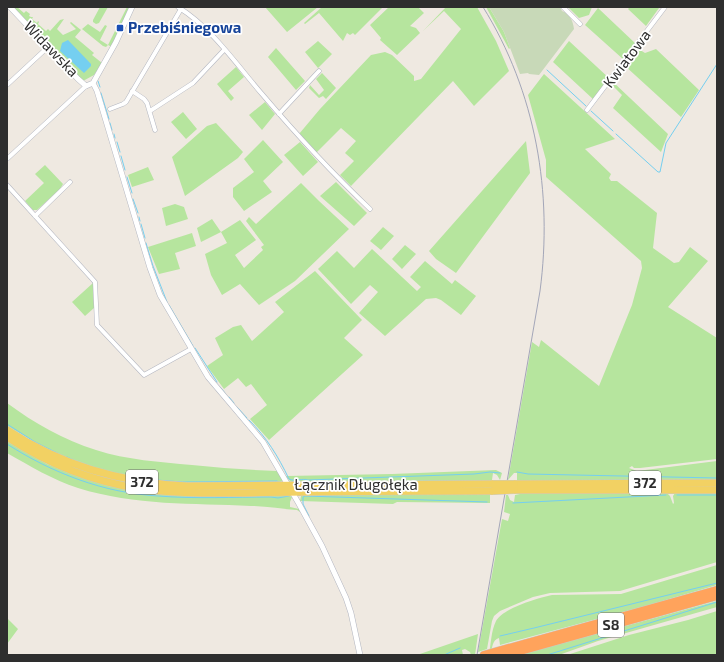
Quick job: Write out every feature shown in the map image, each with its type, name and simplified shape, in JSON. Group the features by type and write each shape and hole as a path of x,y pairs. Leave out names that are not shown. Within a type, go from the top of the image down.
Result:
{"highway":[{"name":"S8","path":"488,654 717,590"},
{"name":"S8","path":"506,655 717,596"}],"main road":[{"name":"Łącznik Długołęka","path":"7,430 32,445 68,462 100,473 127,480 152,484 181,486 288,485 717,490"},
{"name":"Łącznik Długołęka","path":"7,437 38,456 64,468 126,486 173,492 293,492 493,487"},
{"name":"Łącznik Długołęka","path":"514,487 717,483"}],"street":[{"name":"Widawska","path":"10,7 86,86 93,82"},
{"path":"132,7 116,42 93,82 150,268 160,295 208,377 264,442 293,492 322,546 346,598 351,613 360,655"},
{"path":"563,7 580,24"},
{"name":"Kwiatowa","path":"587,110 665,7"},
{"path":"110,109 123,104 180,8 200,22 279,114 335,176 370,209"},
{"path":"7,85 48,48"},
{"path":"150,111 193,83 224,50"},
{"path":"279,114 319,71"},
{"path":"7,160 86,86"},
{"path":"132,91 147,102 156,130"},
{"path":"35,216 70,182"},
{"path":"7,185 95,282 97,325 144,375 191,349"}],"green space":[{"path":"13,7 17,7 24,13 26,11 30,14 29,16 33,17 32,19 37,23 38,21 39,22 38,24 46,31 48,29 50,31 60,20 64,19 57,29 63,35 76,29 70,23 71,22 81,30 75,37 94,53 92,55 102,63 94,75 83,81"},
{"path":"100,7 108,7 99,23 96,24 93,20"},
{"path":"127,7 129,7 112,47 108,45"},
{"path":"265,7 318,7 287,32"},
{"path":"322,7 383,7 355,35 353,33 350,35 347,33 343,41 319,13 305,24 304,23"},
{"path":"389,7 418,7 424,13 410,26 416,28 420,33 397,55 380,40 381,38 370,25"},
{"path":"446,7 477,7 496,41 509,71 474,106 453,81 351,186 340,175 354,161 345,153 356,141 341,128 316,153 299,134 320,109 371,55 385,52 392,55 414,76 414,81 421,79 461,29 444,11 423,31"},
{"path":"486,7 489,7 504,32 510,48 509,49"},
{"path":"489,7 560,7 562,11 571,18 574,29 539,75 528,73 520,74 504,32"},
{"path":"568,7 592,7 589,15 579,18"},
{"path":"630,7 659,8 646,26 628,9"},
{"path":"598,8 636,44 624,60 585,25"},
{"path":"88,24 100,32 105,25 107,26 100,40 108,45 106,47 103,46 82,29"},
{"path":"318,41 332,54 318,68 305,52"},
{"path":"569,41 610,79 594,100 553,62"},
{"path":"276,48 305,81 296,90 268,57"},
{"path":"637,48 645,53 656,49 699,90 681,117 624,65"},
{"path":"236,67 244,77 228,91 234,98 231,101 217,84"},
{"path":"322,73 336,88 326,99 323,96 319,98 309,88 310,85 319,95 324,90 316,79"},
{"path":"544,74 615,139 585,149 611,174 609,178 611,181 617,181 657,213 653,248 674,263 679,262 690,247 708,261 668,307 717,338 717,459 640,468 634,468 632,466 629,468 637,471 717,461 717,480 523,481 517,480 517,473 514,473 508,480 532,342 539,347 541,340 599,386 632,305 642,268 641,261 546,177 546,160 528,95"},
{"path":"612,81 668,134 661,152 613,108 622,95 610,83"},
{"path":"265,102 275,114 262,130 249,115"},
{"path":"183,112 197,129 186,139 171,122"},
{"path":"216,123 243,152 238,158 185,196 172,157 207,126"},
{"path":"263,140 283,162 263,181 272,192 244,211 233,197 233,188 254,172 244,159"},
{"path":"526,141 530,173 456,273 436,259 429,251"},
{"path":"300,142 318,162 303,176 284,155"},
{"path":"45,165 63,184 60,189 37,210 33,210 25,201 44,183 35,174"},
{"path":"148,167 154,180 132,187 128,175"},
{"path":"336,182 367,213 354,226 320,196"},
{"path":"301,183 349,229 295,281 259,305 240,284 222,295 211,275 205,254 227,243 221,232 240,220 256,240 235,255 244,268 263,250 261,247 264,245 246,221 249,217 256,224"},
{"path":"175,204 184,207 188,219 166,226 162,208"},
{"path":"212,219 221,232 201,242 197,228"},
{"path":"383,227 394,236 381,250 370,241"},
{"path":"192,233 196,246 175,253 180,269 159,274 148,247"},
{"path":"405,245 416,254 402,269 392,259"},
{"path":"372,249 417,291 421,287 410,277 425,261 452,284 455,280 476,296 461,315 441,300 436,298 426,299 385,336 359,313 378,292 370,285 351,304 318,269 337,251 354,268"},
{"path":"315,271 362,320 344,338 363,355 269,440 250,419 267,405 251,384 246,387 238,378 224,389 207,366 223,355 215,338 233,327 241,325 252,341 284,312 275,302"},
{"path":"93,283 94,308 85,316 72,302"},
{"path":"7,403 39,424 61,436 84,446 108,453 156,462 277,471 282,478 282,481 278,483 167,482 109,473 54,453 7,426"},
{"path":"7,441 47,464 80,477 112,487 290,496 292,497 290,507 299,509 300,512 297,510 262,506 164,503 100,494 60,481 7,453"},
{"path":"496,470 502,473 500,480 497,475 493,473 492,480 487,481 293,482 286,476 392,474"},
{"path":"667,493 673,504 673,496 675,493 717,493 717,562 620,591 550,593 533,597 500,611 494,616 487,649 478,652 502,519 508,521 510,514 504,512 506,495 508,495 510,500 514,502 515,495 520,494"},
{"path":"303,495 490,495 490,503 397,502 393,504 300,501 301,496"},
{"path":"717,565 717,585 500,645 499,638 494,642 491,655 489,655 492,633 496,621 500,616 521,604 552,595 621,594"},
{"path":"717,601 717,607 598,641 559,655 519,655"},
{"path":"717,611 717,655 567,655 629,635"},
{"path":"7,618 18,629 7,644"},
{"path":"478,634 475,655 471,655 470,652 465,649 462,650 463,655 417,655"}],"water":[{"path":"68,40 91,64 91,66 84,73 60,51 62,43"}],"waterway":[{"path":"616,134 658,172 660,172 666,143 717,64"},
{"path":"547,70 586,106"},
{"path":"98,81 100,87"},
{"path":"101,93 109,119"},
{"path":"591,111 613,131"},
{"path":"110,123 112,130"},
{"path":"114,134 115,138"},
{"path":"117,142 120,152"},
{"path":"121,156 125,170"},
{"path":"127,177 132,193"},
{"path":"133,199 138,213"},
{"path":"139,217 140,221"},
{"path":"141,224 145,238"},
{"path":"146,243 167,302"},
{"path":"169,305 193,346"},
{"path":"195,348 217,382"},
{"path":"220,387 225,393"},
{"path":"229,397 234,403"},
{"path":"237,407 247,418"},
{"path":"249,420 267,441 289,479 292,480 474,474 490,472 500,473"},
{"path":"7,424 35,442 57,453"},
{"path":"7,444 42,464 60,472 79,480 118,491 158,496 214,498 278,498 289,496"},
{"path":"67,457 73,460"},
{"path":"517,472 528,474 717,478"},
{"path":"156,480 182,482 277,481"},
{"path":"513,503 666,495"},
{"path":"677,495 717,495"},
{"path":"309,516 303,504 303,497 305,496 487,502"},
{"path":"500,636 717,583"},
{"path":"547,655 717,602"},
{"path":"444,655 460,648"}],"railway":[{"path":"477,655 540,291 544,217 542,180 528,108 516,73 501,40 483,7"}],"place":[{"name":"Przebiśniegowa","path":"120,28"}]}
